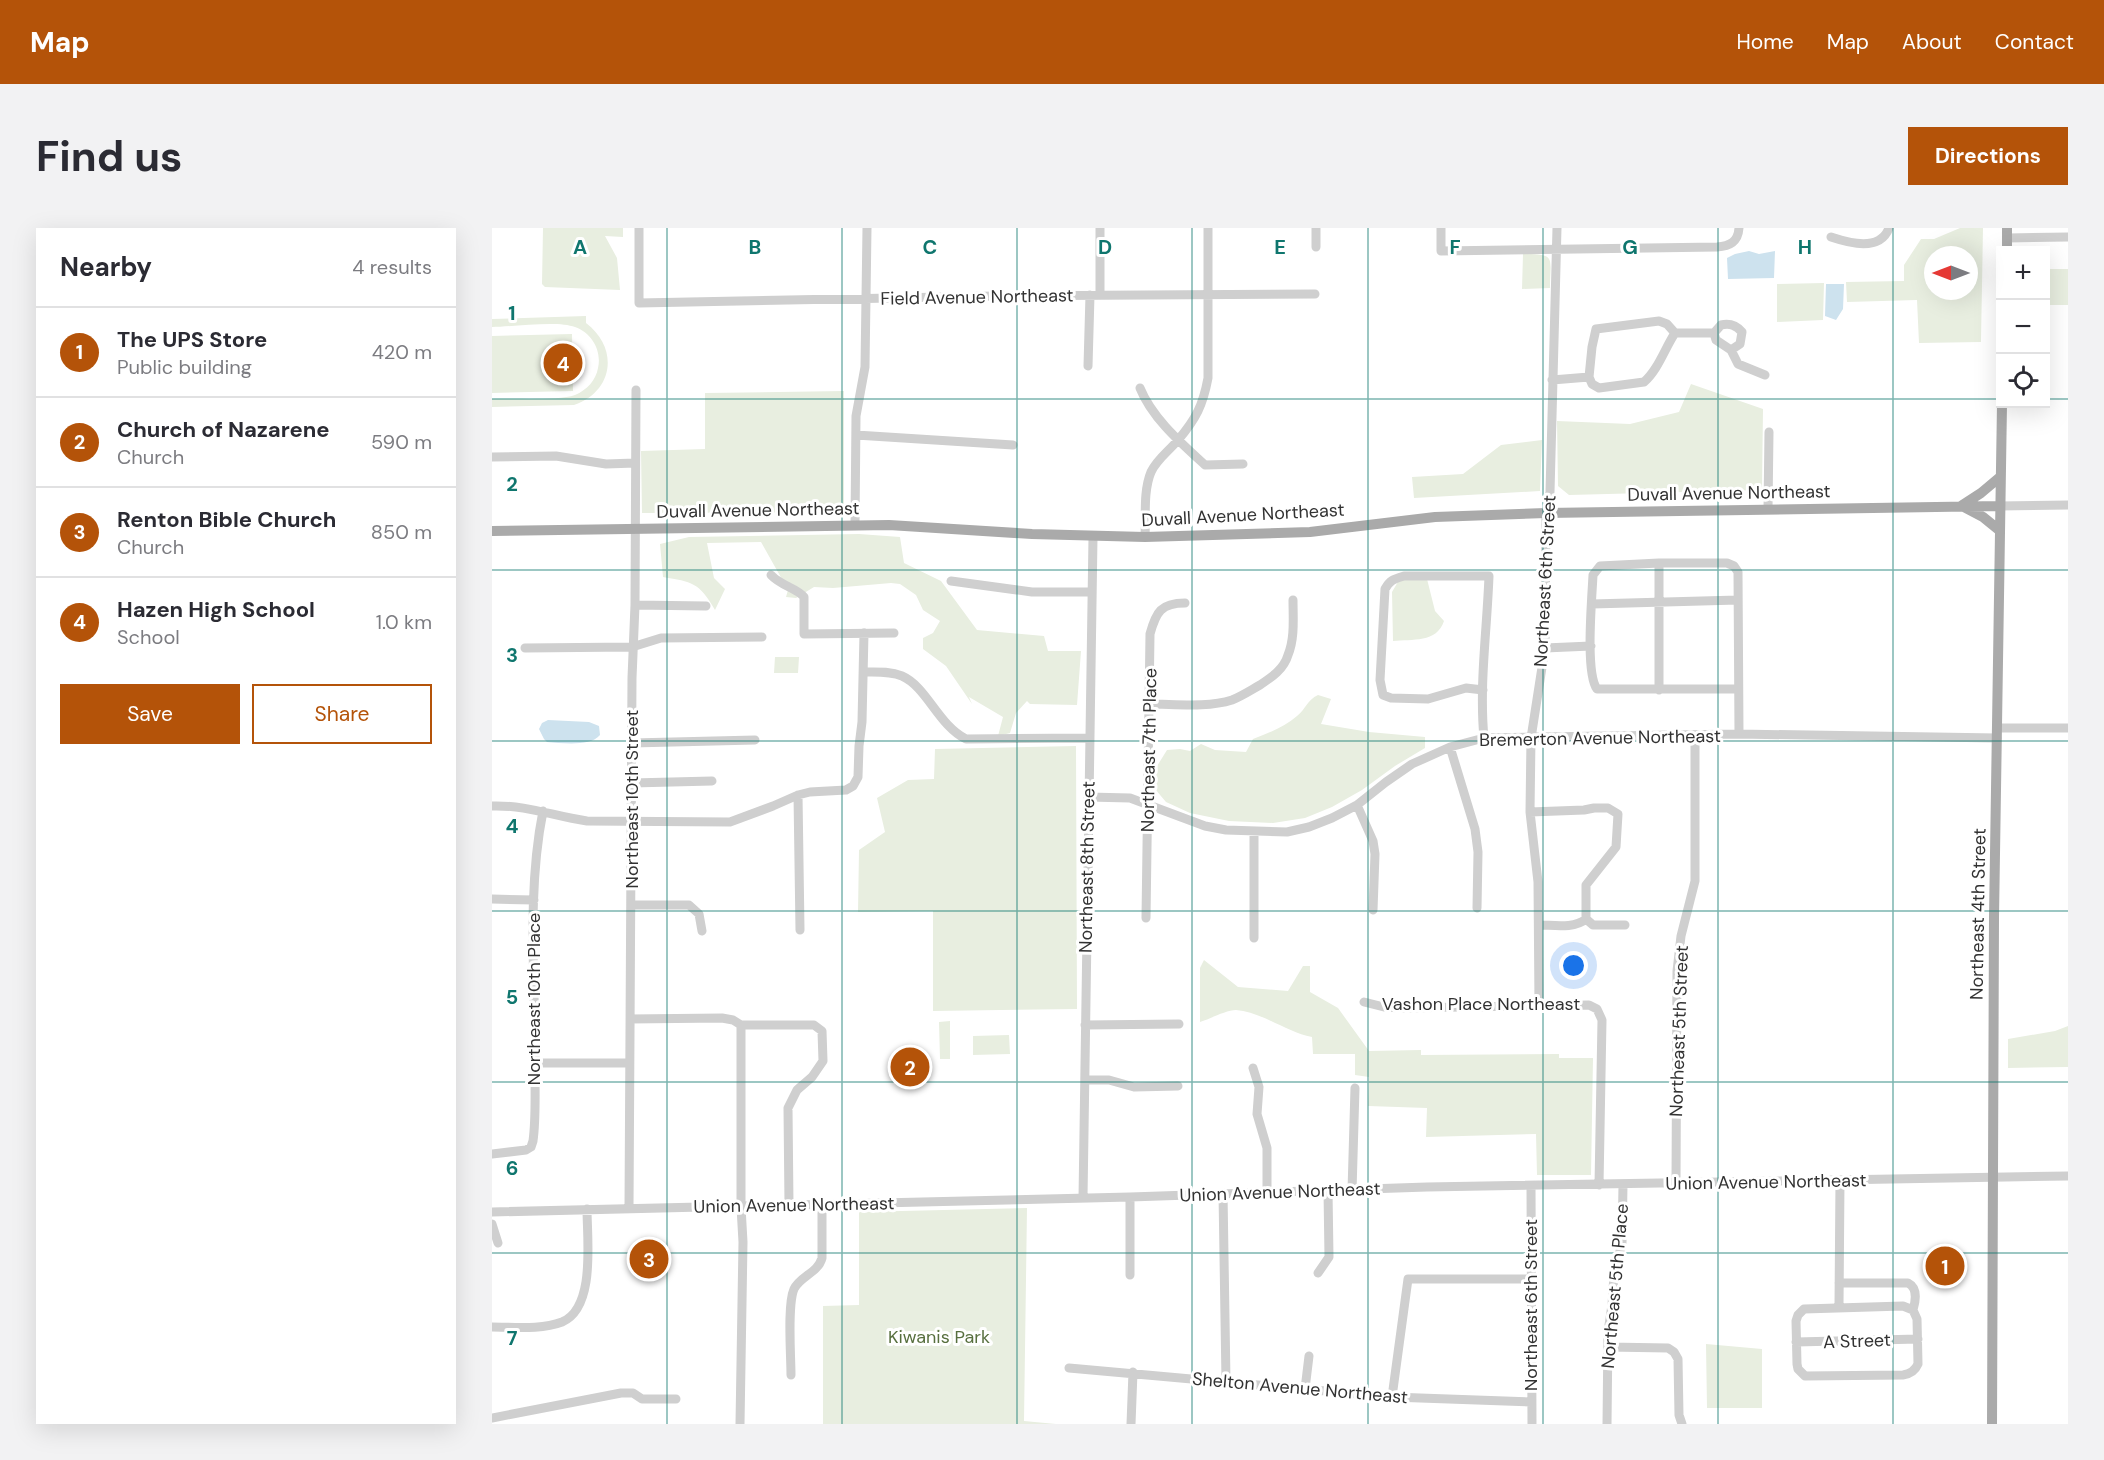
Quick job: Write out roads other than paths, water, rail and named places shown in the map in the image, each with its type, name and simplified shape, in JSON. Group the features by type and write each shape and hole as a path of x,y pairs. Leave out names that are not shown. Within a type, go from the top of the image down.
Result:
{"main road":[{"name":"Northeast 4th Street","path":"1992,1424 1992,1176 2002,408"},
{"path":"1999,530 1983,517 1961,506 2000,477"},
{"name":"Duvall Avenue Northeast","path":"492,531 855,525 927,526 1093,537 1145,537 1310,532 1435,517 1546,513 1999,506"}],"street":[{"name":"Field Avenue Northeast","path":"639,228 639,303 1208,293 1315,294"},
{"path":"855,525 856,416 865,367 867,228"},
{"path":"1088,366 1100,228"},
{"path":"1145,537 1147,489 1151,473 1157,461 1178,440 1198,414 1208,378 1208,228"},
{"path":"1316,228 1316,247"},
{"path":"1441,228 1441,251 1717,247 1729,246 1736,240 1739,228"},
{"name":"Northeast 6th Street","path":"1539,1005 1538,882 1530,812 1531,738 1545,648 1546,513 1550,492 1557,228"},
{"path":"1831,237 1851,243 1871,243 1887,234 1889,228"},
{"path":"2007,233 2068,237"},
{"path":"1675,333 1654,371 1644,382 1599,387 1592,384 1589,377 1596,329 1659,321 1667,324 1675,333 1714,333 1721,325 1732,325 1742,332 1740,344 1731,350"},
{"path":"1714,333 1716,340 1731,350 1738,364 1765,375"},
{"path":"1552,380 1589,377"},
{"path":"1140,388 1145,401 1178,440 1205,465 1243,464"},
{"name":"Northeast 10th Street","path":"629,1208 632,647 635,605 636,390"},
{"path":"1768,509 1769,432"},
{"path":"856,435 1013,445"},
{"path":"492,457 556,456 606,464 635,463"},
{"name":"Duvall Avenue Northeast","path":"1999,506 2068,505"},
{"name":"Northeast 8th Street","path":"1083,1198 1093,537"},
{"path":"1659,563 1659,690"},
{"path":"1737,689 1597,689 1591,677 1593,575 1597,568 1659,563 1727,563 1734,566 1738,572 1739,734"},
{"path":"771,575 780,584 798,591 804,597 804,634 894,633"},
{"path":"1483,690 1466,688 1428,699 1391,698 1383,695 1380,680 1385,589 1389,582 1404,576 1490,576 1483,690 1481,709 1484,738"},
{"path":"951,581 1032,592 1091,592"},
{"path":"1149,704 1213,703 1230,700 1245,694 1271,678 1283,666 1289,655 1292,639 1293,600"},
{"path":"1592,604 1738,600"},
{"name":"Northeast 7th Place","path":"1146,918 1150,634 1154,619 1161,609 1172,603 1185,603"},
{"path":"635,605 706,606"},
{"path":"492,806 519,806 563,818 587,821 730,822 798,795 846,790 853,786 858,777 864,633"},
{"path":"525,648 632,647 662,638 762,637"},
{"path":"1545,648 1591,646"},
{"path":"864,672 890,673 911,681 951,729 966,739 1089,738"},
{"name":"Bremerton Avenue Northeast","path":"1088,797 1130,798 1205,826 1226,830 1287,832 1309,827 1357,805 1412,764 1450,747 1484,738 1739,734 1997,734 2068,728"},
{"name":"Northeast 5th Street","path":"1676,1184 1677,971 1681,936 1695,880 1695,736"},
{"path":"632,743 755,740"},
{"path":"1450,747 1475,829 1478,852 1476,908"},
{"path":"632,783 712,782"},
{"path":"798,795 800,930"},
{"path":"1357,805 1373,841 1375,854 1373,910"},
{"path":"1530,812 1594,808 1614,810 1618,814 1616,847 1587,885 1586,920 1581,924 1539,926"},
{"name":"Northeast 10th Place","path":"492,1154 526,1150 531,1147 533,1141 534,900 536,850 543,811"},
{"path":"1254,832 1254,938"},
{"path":"492,899 534,900"},
{"path":"632,905 689,905 699,914 702,931"},
{"path":"1586,920 1593,925 1625,925"},
{"name":"Vashon Place Northeast","path":"1364,1002 1402,1008 1589,1005 1597,1009 1602,1020 1599,1185"},
{"path":"630,1019 722,1018 733,1020 741,1025 814,1025 822,1031 823,1060 812,1077 797,1090 788,1108 789,1206"},
{"path":"1085,1025 1179,1024"},
{"path":"740,1424 743,1242 741,1025"},
{"path":"535,1063 629,1063"},
{"path":"1253,1068 1258,1088 1257,1114 1267,1148 1267,1193"},
{"path":"1085,1080 1109,1080 1134,1087 1178,1086"},
{"path":"1352,1191 1355,1088"},
{"name":"Union Avenue Northeast","path":"492,1212 1130,1197 1427,1187 2068,1176"},
{"path":"1839,1180 1839,1306"},
{"name":"Northeast 5th Place","path":"1607,1424 1608,1347 1614,1275 1622,1243 1623,1185"},
{"name":"Northeast 6th Street","path":"1531,1186 1532,1424"},
{"path":"1318,1273 1329,1257 1328,1191"},
{"path":"1223,1193 1226,1381"},
{"path":"1130,1197 1130,1275"},
{"path":"791,1375 791,1299 797,1285 820,1265 822,1204"},
{"path":"492,1327 552,1324 564,1321 579,1306 584,1297 586,1277 587,1209"},
{"path":"492,1224 498,1243"},
{"path":"1392,1397 1408,1280 1532,1279"},
{"path":"1839,1283 1908,1283 1915,1289 1913,1310 1917,1319 1918,1364 1913,1372 1903,1375 1809,1377 1801,1372 1797,1364 1796,1321 1801,1311 1808,1307 1839,1306 1903,1306 1913,1310"},
{"name":"A Street","path":"1796,1342 1918,1339"},
{"path":"1608,1347 1668,1348 1674,1352 1678,1359 1679,1415 1682,1424"},
{"path":"1305,1389 1309,1356"},
{"name":"Shelton Avenue Northeast","path":"1069,1368 1392,1397 1532,1402"},
{"path":"1131,1424 1133,1372"},
{"path":"492,1418 621,1393 633,1394 642,1399 676,1399"}],"water":[{"path":"1749,251 1759,254 1775,251 1774,278 1728,279 1727,258"},
{"path":"1826,284 1844,284 1843,309 1836,320 1825,316"},
{"path":"548,720 589,722 599,726 600,735 583,743 547,742 539,729 542,723"}],"place":[{"name":"Hazen High School","path":"563,363"},
{"name":"Church of Nazarene","path":"910,1067"},
{"name":"Renton Bible Church","path":"649,1259"},
{"name":"The UPS Store","path":"1945,1266"}],"park label":[{"name":"Kiwanis Park","path":"939,1337"}]}
